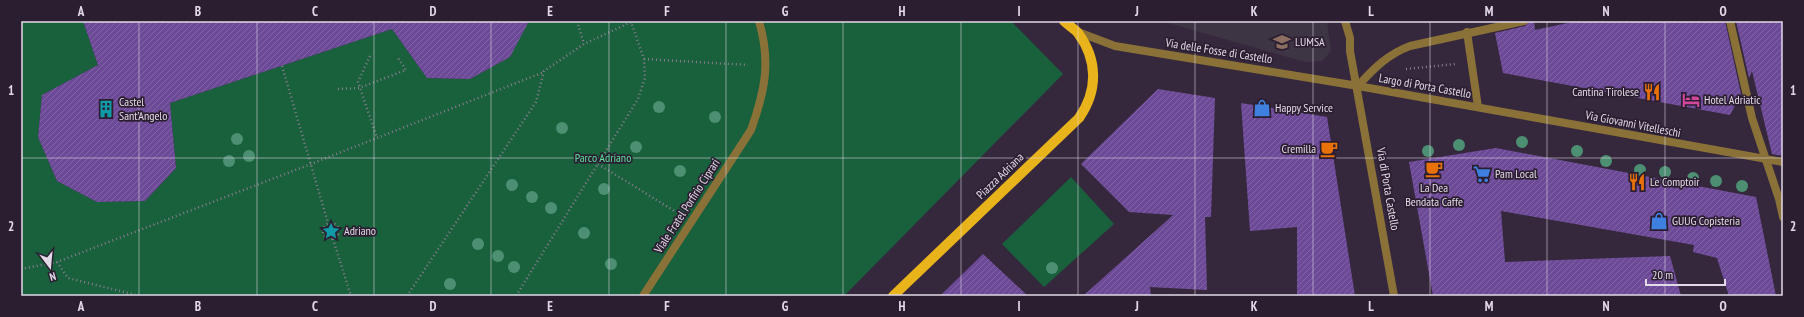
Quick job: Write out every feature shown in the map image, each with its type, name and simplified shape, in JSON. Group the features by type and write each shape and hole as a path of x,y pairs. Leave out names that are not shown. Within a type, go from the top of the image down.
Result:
{"main road":[{"name":"Piazza Adriana","path":"893,296 1082,114 1090,100 1094,79 1092,62 1078,32 1064,21"}],"street":[{"name":"Viale Fratel Porfirio Ciprari","path":"643,296 751,130 760,104 767,66 759,21"},
{"name":"Via di Porta Castello","path":"1345,21 1350,38"},
{"name":"Via di Porta Castello","path":"1348,21 1394,296"},
{"path":"1467,32 1524,21"},
{"path":"1730,21 1752,118 1783,217"},
{"name":"Via delle Fosse di Castello","path":"1078,32 1115,46 1358,86"},
{"name":"Largo di Porta Castello","path":"1467,32 1478,107 1358,86 1374,69 1401,49 1418,43 1467,32"},
{"name":"Via Giovanni Vitelleschi","path":"1478,107 1783,162"}],"path":[{"path":"577,21 584,44"},
{"path":"21,269 57,262 311,164 544,71 584,44 631,22 644,59 645,78 638,99 516,296"},
{"path":"370,56 358,79 359,88 377,138"},
{"path":"338,89 359,88 406,70 398,58"},
{"path":"644,59 740,65"},
{"path":"1404,69 1461,63"},
{"path":"282,66 328,223"},
{"path":"407,296 536,102 544,71"},
{"path":"598,164 691,221"},
{"path":"328,223 335,224 339,228 338,236 333,239 328,239 323,233 323,228 328,223"},
{"path":"333,239 351,296"},
{"path":"57,262 68,278 140,296"}],"shaded area":[{"name":"LUMSA","path":"1161,21 1327,21 1331,51 1322,61 1305,62"}],"green space":[{"name":"Parco Adriano","path":"21,21 83,21 98,65 42,95 38,137 57,181 97,202 145,201 176,168 170,103 392,29 427,78 470,79 510,57 525,21 1011,21 1063,74 844,296 21,296"},
{"path":"1071,177 1114,224 1044,287 1002,244"}],"building":[{"name":"Castel Sant’Angelo","path":"83,21 529,21 510,57 470,79 427,78 392,29 170,103 176,168 145,201 97,202 57,181 38,137 42,95 98,65"},
{"path":"1529,21 1534,21 1535,30 1577,21 1725,21 1741,94 1730,115 1503,73 1495,33 1525,26"},
{"path":"1736,21 1783,21 1783,156 1772,154 1752,71 1749,78"},
{"path":"1158,89 1215,98 1211,217 1205,217 1207,290 1150,287 1151,296 1083,296 1173,215 1129,212 1081,164"},
{"path":"1241,103 1327,117 1355,296 1297,296 1297,227 1250,231"},
{"name":"GUUG Copisteria","path":"1496,148 1756,197 1776,296 1729,296 1717,258 1693,252 1694,245 1501,211 1505,262 1670,256 1681,296 1433,296 1409,162"},
{"path":"983,254 1028,296 940,296"}],"place":[{"name":"LUMSA","path":"1282,42"},
{"name":"Cantina Tirolese","path":"1652,92"},
{"name":"Hotel Adriatic","path":"1691,100"},
{"name":"Happy Service","path":"1262,108"},
{"name":"Castel Sant’Angelo","path":"106,109"},
{"name":"Cremilla","path":"1329,149"},
{"name":"La Dea Bendata Caffe","path":"1434,169"},
{"name":"Pam Local","path":"1482,174"},
{"name":"Le Comptoir","path":"1637,182"},
{"name":"GUUG Copisteria","path":"1659,221"},
{"name":"Adriano","path":"331,231"}]}
